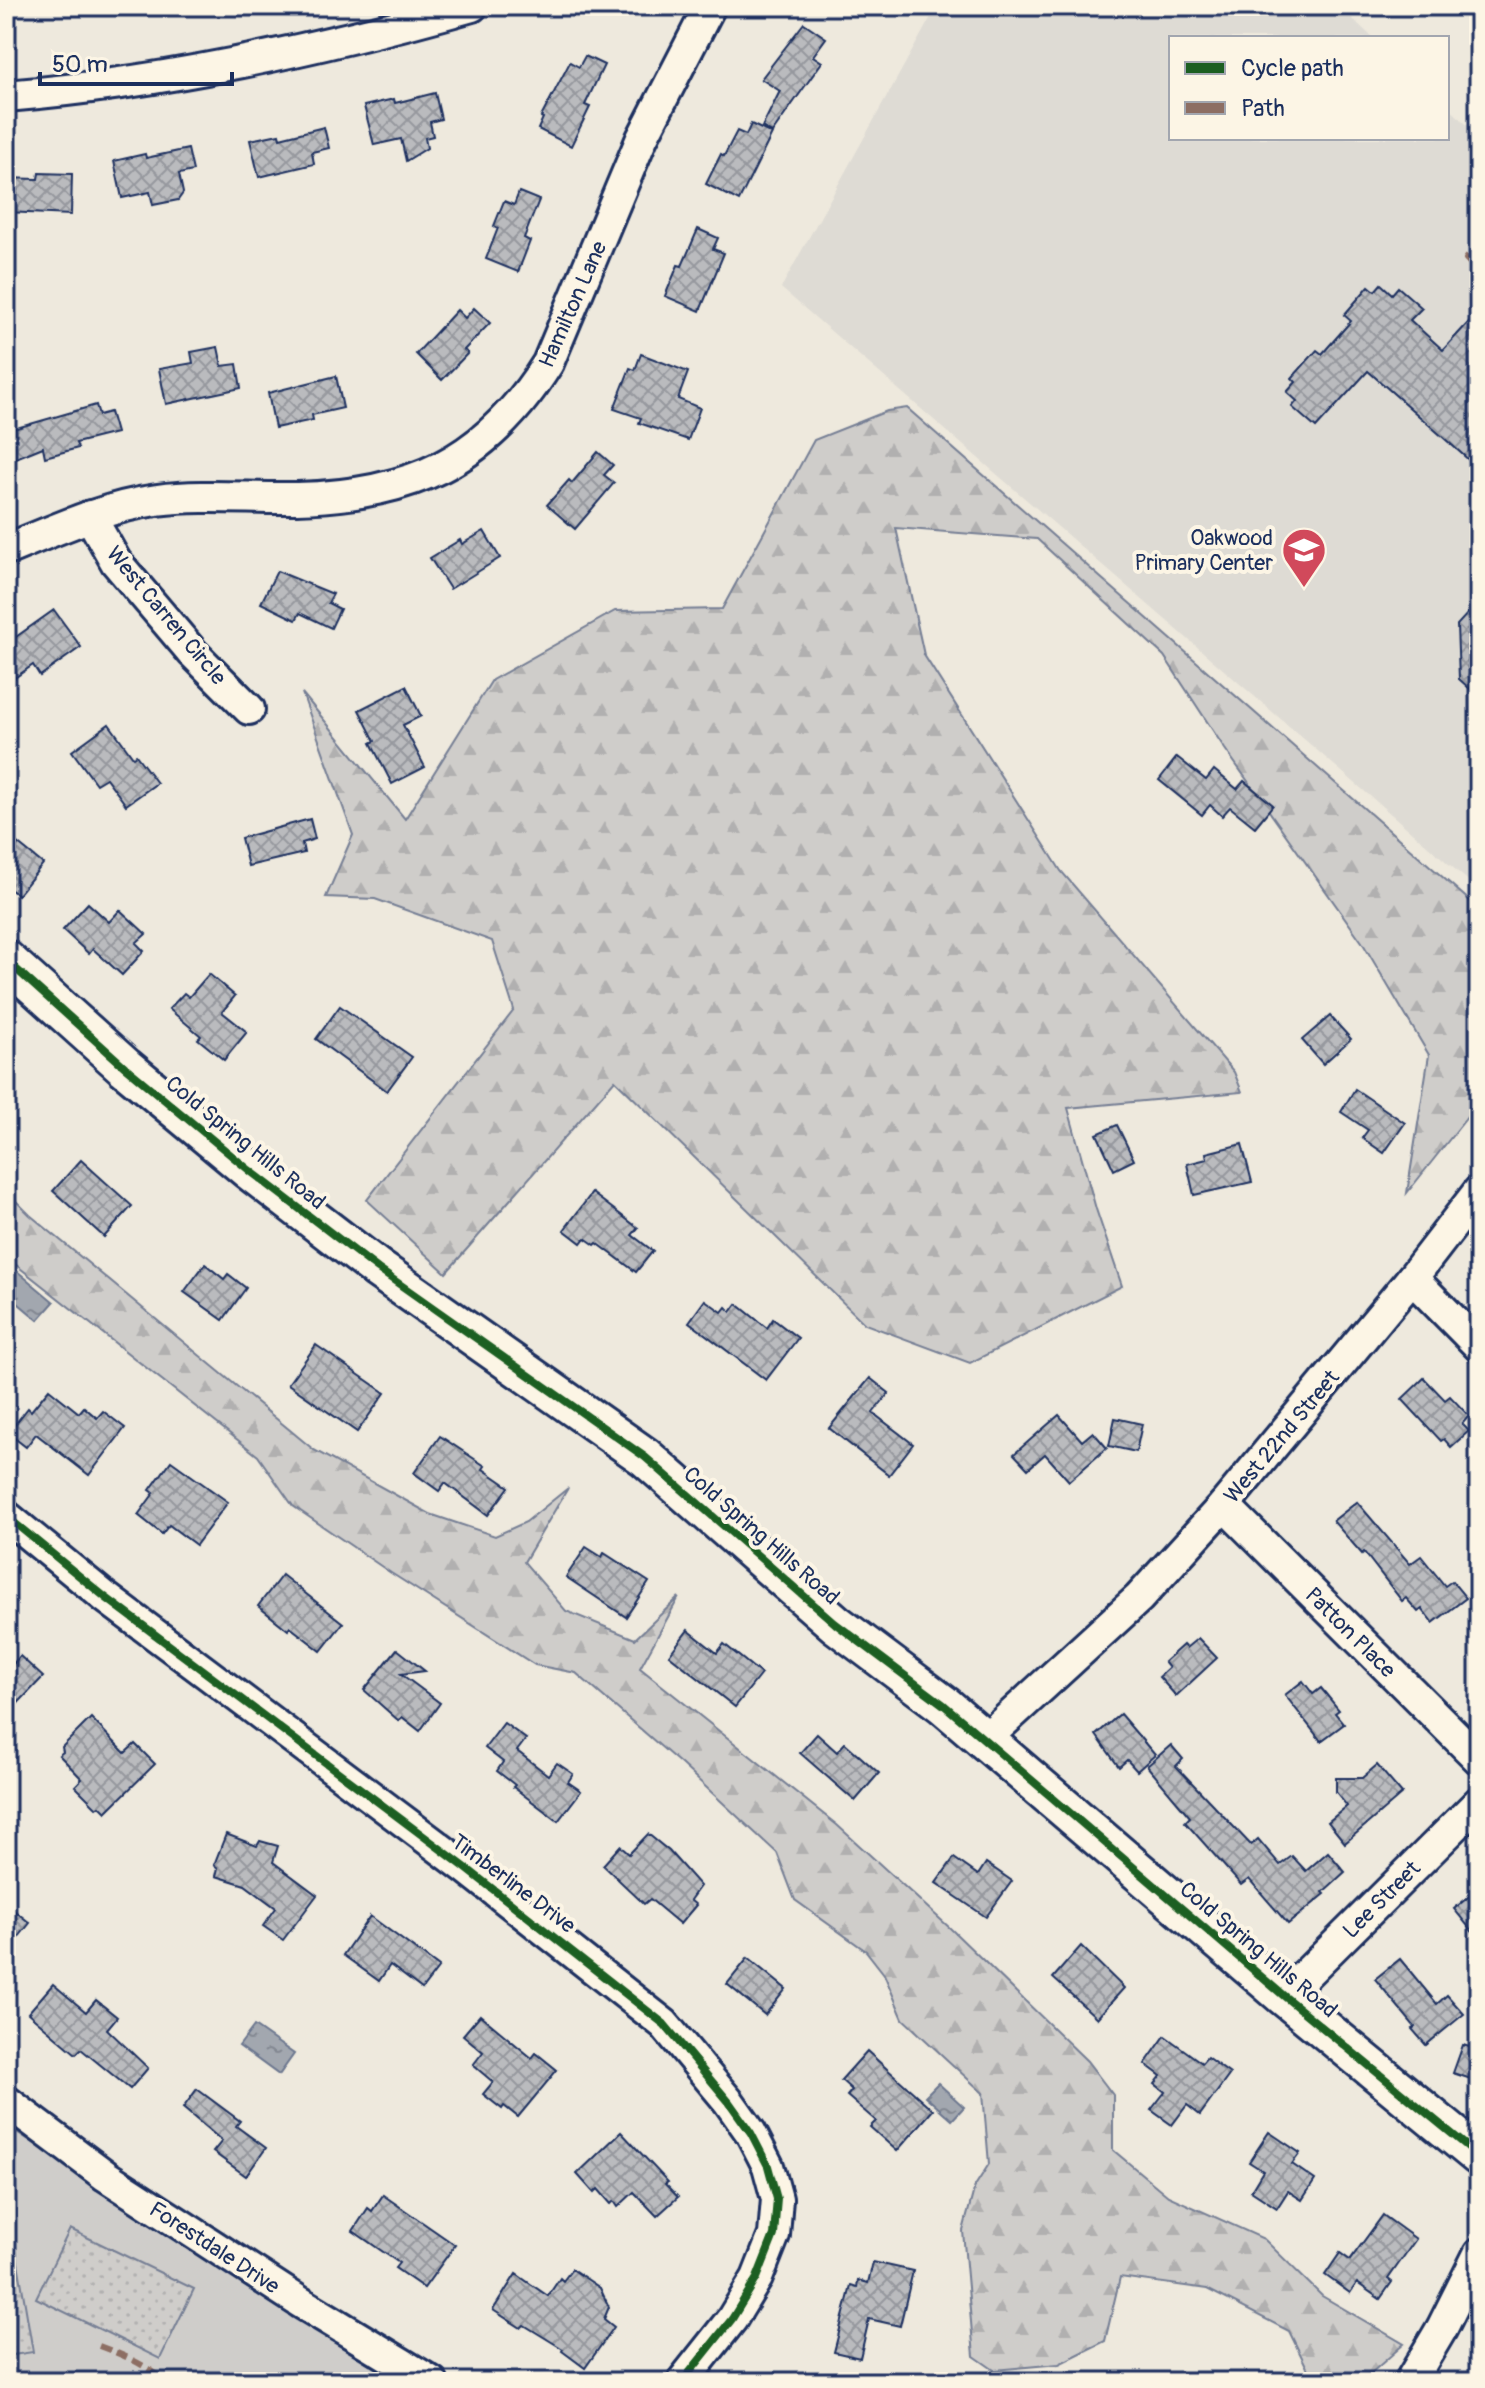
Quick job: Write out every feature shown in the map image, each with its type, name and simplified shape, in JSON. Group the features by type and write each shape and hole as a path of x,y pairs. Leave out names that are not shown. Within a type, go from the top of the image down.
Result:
{"street":[{"path":"6,96 67,91 293,53 472,6"},
{"name":"Hamilton Lane","path":"6,550 90,516 156,500 222,496 298,498 366,493 414,479 456,461 491,435 531,391 548,363 642,138 710,6"},
{"name":"West Carren Circle","path":"90,516 116,562 193,653 249,709"},
{"name":"Cold Spring Hills Road","path":"6,960 125,1067 249,1170 378,1269 645,1457 836,1624 944,1705 1284,1996 1479,2156"},
{"name":"West 22nd Street","path":"985,1739 1139,1598 1224,1505 1412,1278 1479,1191"},
{"path":"1412,1278 1479,1346"},
{"name":"Patton Place","path":"1224,1505 1479,1759"},
{"name":"Timberline Drive","path":"6,1516 105,1597 491,1888 652,2014 664,2024 729,2102 751,2133 768,2166 777,2199 774,2235 757,2278 741,2305 682,2382"},
{"name":"Lee Street","path":"1284,1996 1479,1802"},
{"name":"Forestdale Drive","path":"6,2101 119,2185 300,2302 432,2382"},
{"path":"1410,2382 1442,2328 1479,2254"}],"shaded area":[{"name":"Oakwood Primary Center","path":"937,6 1339,6 1371,36 1169,36 1169,140 1449,140 1449,108 1479,136 1479,890 781,288"}],"green space":[{"path":"907,408 1479,909 1479,1102 1407,1193 1429,1055 1362,942 1225,749 1164,656 1037,539 896,528 924,655 1061,871 1234,1072 1242,1092 1068,1108 1096,1209 1122,1286 970,1363 865,1324 615,1080 446,1273 367,1200 514,1010 492,941 375,899 326,897 353,835 302,693 405,819 492,680 615,611 722,609 814,440 887,411"},
{"path":"6,1191 30,1215 314,1450 430,1514 495,1536 526,1522 568,1488 524,1562 566,1611 635,1639 679,1597 640,1668 837,1825 951,1929 1087,2061 1113,2095 1113,2150 1168,2196 1264,2239 1322,2296 1404,2344 1361,2382 1314,2382 1289,2331 1207,2289 1120,2277 1105,2341 1059,2364 994,2370 974,2356 963,2231 975,2186 989,2164 983,2093 903,2019 884,1974 866,1951 795,1900 777,1853 576,1673 535,1665 293,1506 258,1456 6,1257"},
{"path":"6,2125 397,2382 6,2382"},
{"path":"6,2191 33,2352 6,2356"},
{"path":"70,2229 194,2289 160,2359 36,2298"}],"water":[{"path":"17,1271 54,1302 38,1320 6,1293 6,1284"},
{"path":"254,2026 294,2054 279,2075 239,2046"},
{"path":"938,2083 964,2107 952,2120 925,2096"}],"building":[{"path":"804,23 826,38 813,56 822,62 772,133 762,127 780,91 761,79"},
{"path":"585,56 604,65 585,105 590,107 571,146 538,129 541,117 570,62 579,67"},
{"path":"435,93 441,119 430,122 433,136 425,138 427,148 406,161 401,139 374,145 364,106 394,99 395,103"},
{"path":"751,124 772,134 739,201 706,184 737,131 746,135"},
{"path":"324,127 329,148 312,152 314,164 259,177 250,140 279,134 280,138"},
{"path":"188,149 193,171 179,174 183,193 178,200 153,205 150,192 122,198 114,161"},
{"path":"39,173 72,174 71,215 6,212 6,178 38,179"},
{"path":"519,192 539,200 524,238 530,241 518,272 486,259 504,201 514,205"},
{"path":"698,229 718,238 713,249 724,253 700,311 665,296"},
{"path":"1381,284 1392,294 1398,287 1422,308 1410,320 1443,350 1479,311 1479,469 1368,371 1316,428 1292,407 1297,401 1287,392 1296,382 1292,378 1317,350 1322,354 1351,321 1344,315 1369,286 1375,291"},
{"path":"474,308 490,323 464,350 468,353 442,380 416,354 457,310 465,318"},
{"path":"218,347 222,366 237,364 241,388 166,404 159,369 193,363 191,352"},
{"path":"641,354 688,372 678,399 700,408 688,440 639,423 641,418 614,409 630,368 635,370"},
{"path":"336,376 343,408 312,415 313,420 275,428 268,393"},
{"path":"96,405 99,415 110,412 116,433 76,443 78,448 45,457 43,447 6,462 6,431"},
{"path":"598,452 613,465 604,475 614,483 575,529 547,505 569,480 572,483"},
{"path":"484,531 500,558 450,589 430,558 460,540 462,544"},
{"path":"277,571 333,594 328,603 340,609 331,628 300,613 296,620 261,603"},
{"path":"1479,601 1479,697 1459,679 1457,625"},
{"path":"54,610 81,647 40,676 33,665 6,684 6,644"},
{"path":"406,686 421,716 403,725 425,767 392,784 371,743 375,741 359,710"},
{"path":"109,724 157,783 126,805 106,778 96,784 72,751"},
{"path":"1177,757 1206,780 1214,770 1237,789 1244,781 1273,805 1255,827 1230,807 1222,816 1210,805 1202,815 1159,780"},
{"path":"310,819 315,839 302,843 304,853 248,866 241,838"},
{"path":"6,834 43,864 18,895 6,886"},
{"path":"88,903 109,922 120,910 146,934 136,943 144,951 122,975 93,949 89,954 63,930"},
{"path":"209,974 235,996 222,1012 247,1032 224,1060 169,1009 184,993 189,997"},
{"path":"340,1006 412,1057 387,1091 316,1039"},
{"path":"1330,1016 1351,1039 1323,1064 1302,1040"},
{"path":"1355,1089 1405,1123 1384,1153 1362,1138 1368,1130 1341,1112"},
{"path":"1117,1125 1134,1160 1114,1170 1097,1134"},
{"path":"1242,1144 1252,1182 1194,1195 1187,1164 1207,1159 1206,1153"},
{"path":"81,1160 132,1206 104,1237 53,1191"},
{"path":"592,1193 638,1228 632,1235 653,1251 636,1272 597,1243 595,1245 585,1238 581,1243 564,1230"},
{"path":"205,1264 224,1279 228,1274 246,1288 223,1320 184,1292"},
{"path":"705,1300 722,1312 726,1307 731,1312 737,1304 767,1328 773,1319 798,1338 766,1380 689,1322"},
{"path":"316,1345 385,1393 357,1432 288,1384"},
{"path":"870,1378 889,1393 873,1413 913,1444 889,1475 829,1428"},
{"path":"1424,1378 1445,1400 1450,1396 1469,1416 1462,1424 1469,1431 1451,1447 1444,1439 1441,1441 1402,1399"},
{"path":"49,1389 79,1413 84,1407 97,1418 103,1411 125,1428 89,1475 36,1434 26,1447 8,1433 28,1408 31,1411"},
{"path":"1059,1415 1082,1441 1093,1432 1107,1448 1069,1481 1045,1454 1028,1469 1014,1454"},
{"path":"1115,1418 1142,1424 1136,1452 1109,1446"},
{"path":"440,1436 485,1466 483,1469 509,1487 488,1515 445,1483 439,1491 414,1473"},
{"path":"171,1461 228,1502 196,1545 169,1525 162,1534 138,1515 154,1493 150,1490"},
{"path":"1357,1502 1410,1564 1421,1556 1445,1586 1452,1581 1466,1598 1433,1623 1422,1609 1418,1612 1406,1598 1402,1601 1364,1552 1362,1554 1333,1521"},
{"path":"586,1547 602,1557 604,1553 649,1582 626,1617 566,1577"},
{"path":"282,1575 343,1623 321,1651 258,1606"},
{"path":"688,1630 717,1653 724,1644 761,1674 735,1707 669,1655"},
{"path":"1198,1638 1217,1658 1176,1696 1159,1677 1169,1668 1164,1662 1183,1645 1186,1648"},
{"path":"397,1649 425,1671 401,1674 440,1703 420,1731 402,1717 399,1721 364,1690"},
{"path":"20,1656 43,1677 6,1716 6,1672"},
{"path":"1303,1681 1313,1694 1321,1688 1339,1710 1335,1713 1344,1724 1321,1741 1285,1695"},
{"path":"1120,1714 1155,1755 1137,1771 1127,1760 1119,1767 1096,1735"},
{"path":"91,1718 125,1753 135,1744 155,1764 106,1812 100,1806 97,1808 75,1786 82,1779 59,1755 63,1752 62,1747"},
{"path":"504,1723 526,1739 517,1751 548,1775 557,1763 573,1774 568,1782 581,1791 558,1821 497,1771 503,1762 485,1748"},
{"path":"817,1734 837,1752 845,1743 879,1773 855,1801 800,1753"},
{"path":"1171,1745 1183,1759 1176,1766 1251,1845 1258,1839 1280,1865 1292,1856 1306,1871 1328,1852 1345,1872 1323,1892 1325,1894 1288,1924 1249,1879 1241,1885 1185,1822 1190,1817 1147,1766"},
{"path":"1377,1765 1402,1794 1345,1843 1328,1822 1347,1806 1336,1792 1336,1778 1362,1778"},
{"path":"226,1834 257,1846 260,1841 278,1846 273,1862 317,1895 283,1940 263,1926 276,1908 245,1885 216,1876 218,1868 214,1865"},
{"path":"648,1834 669,1851 700,1886 690,1900 696,1905 680,1924 650,1899 644,1904 603,1865 620,1846 629,1854"},
{"path":"954,1858 978,1875 986,1863 1012,1881 986,1917 936,1883"},
{"path":"1479,1888 1479,1940 1454,1909"},
{"path":"6,1904 30,1923 6,1953"},
{"path":"370,1916 439,1967 422,1989 390,1965 379,1981 343,1955"},
{"path":"1081,1946 1124,1988 1097,2018 1053,1978"},
{"path":"748,1958 786,1989 765,2015 727,1984"},
{"path":"1400,1959 1437,2004 1447,1995 1464,2014 1426,2045 1375,1979"},
{"path":"53,1984 86,2012 96,2000 117,2017 107,2029 148,2068 130,2089 81,2049 76,2054 28,2013"},
{"path":"480,2015 532,2058 536,2053 557,2070 518,2117 483,2094 493,2082 473,2065 483,2052 463,2035"},
{"path":"1165,2036 1202,2063 1207,2057 1230,2074 1200,2115 1187,2105 1172,2125 1151,2110 1165,2092 1155,2084 1161,2076 1145,2064"},
{"path":"1463,2045 1479,2050 1479,2066 1474,2080 1453,2073"},
{"path":"867,2051 933,2110 897,2151 870,2127 876,2121 847,2096 852,2090 841,2080"},
{"path":"197,2089 240,2121 236,2126 266,2148 246,2176 213,2152 222,2141 183,2108"},
{"path":"621,2132 678,2197 657,2216 634,2192 618,2207 614,2201 611,2204 598,2189 594,2193 577,2174"},
{"path":"1269,2132 1300,2153 1292,2164 1315,2180 1302,2200 1288,2191 1277,2208 1251,2191 1263,2171 1249,2162"},
{"path":"383,2195 455,2245 424,2288 395,2268 399,2263 353,2231 368,2208 372,2211"},
{"path":"1383,2215 1416,2239 1388,2279 1392,2282 1380,2299 1357,2283 1350,2293 1325,2275 1340,2253 1350,2260"},
{"path":"873,2262 913,2271 900,2326 869,2319 860,2358 834,2352 851,2286 857,2288 858,2280 868,2283"},
{"path":"572,2269 600,2288 609,2307 604,2319 614,2327 585,2368 563,2349 493,2310 516,2274 548,2296 560,2278 563,2281"}],"marked path":[{"path":"1479,242 1466,259 1479,272"},
{"path":"99,2346 143,2366 166,2382"}],"cycle path":[{"path":"6,960 125,1067 249,1170 378,1269 645,1457 836,1624 944,1705 1284,1996 1479,2156"},
{"path":"6,1516 105,1597 466,1868 664,2024 729,2102 751,2133 768,2166 777,2199 774,2235 757,2278 732,2319 682,2382"}],"place":[{"name":"Oakwood Primary Center","path":"1304,589"}]}
